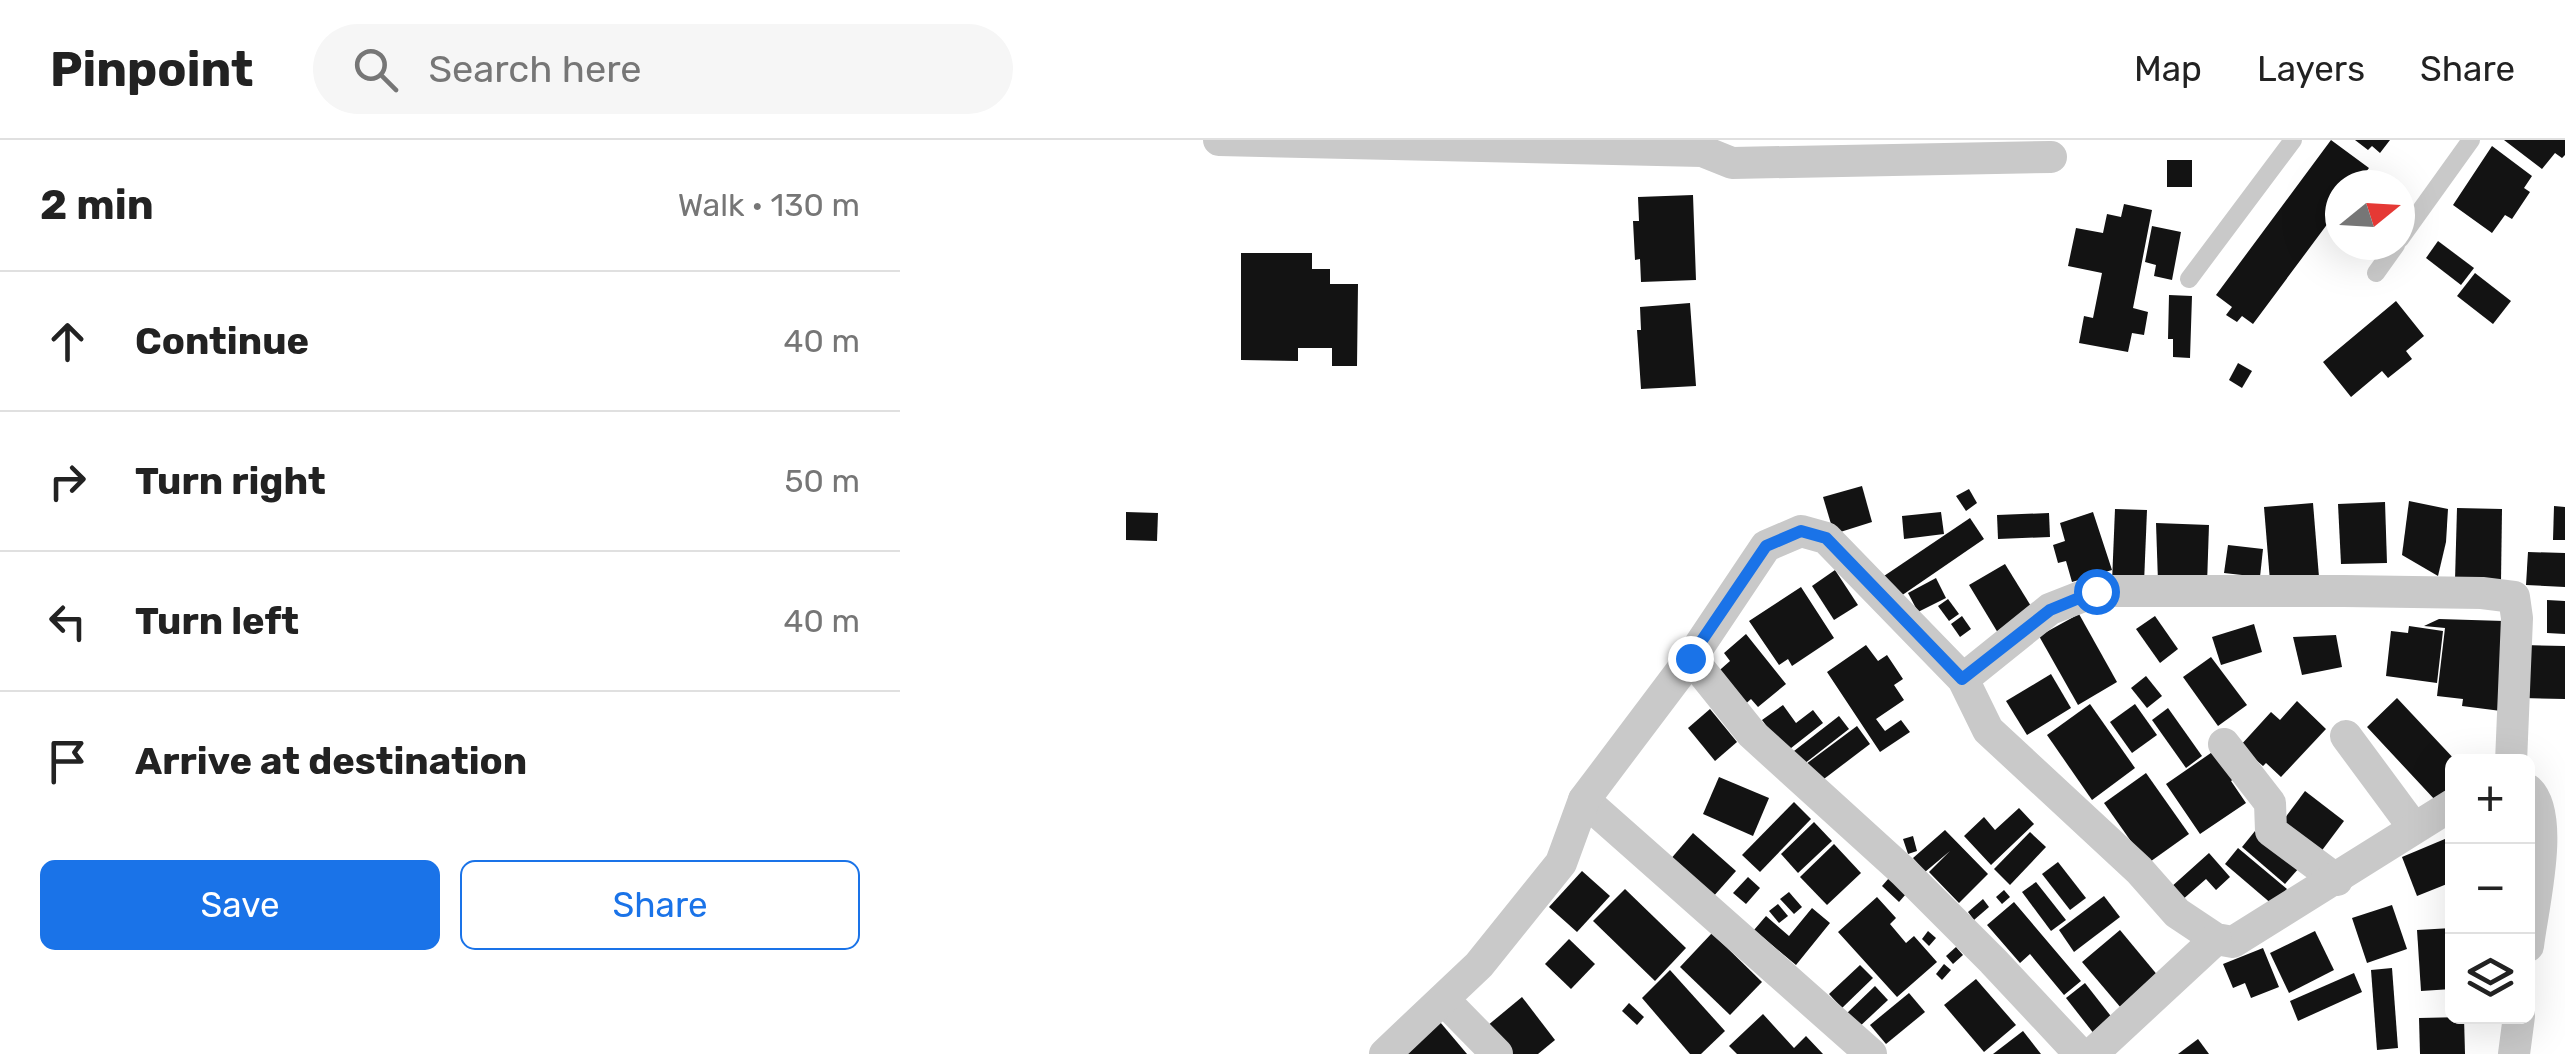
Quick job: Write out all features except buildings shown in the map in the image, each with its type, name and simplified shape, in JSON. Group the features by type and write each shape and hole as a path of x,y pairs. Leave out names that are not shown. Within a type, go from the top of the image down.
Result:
{"street":[{"path":"1218,140 1702,151 1746,140"},
{"path":"1702,151 1732,164 2050,157"},
{"path":"1385,1054 1479,965 1562,863 1584,800 1690,658 1766,546 1801,531 1826,538 1962,679 1988,730 2140,870 2177,913 2216,939 2232,942 2445,810"},
{"path":"1962,679 2050,610 2096,591 2364,591 2514,597 2517,618 2511,754"},
{"path":"1690,658 1752,734 1916,885 2080,1054"},
{"path":"2346,736 2414,828"},
{"path":"2224,744 2270,803 2271,831 2337,880"},
{"path":"1584,800 1871,1054"},
{"path":"2530,934 2542,834 2541,812 2535,802"},
{"path":"2092,1054 2216,939"},
{"path":"1444,1000 1497,1054"},
{"path":"2514,1054 2517,1024"}],"lane":[{"path":"2189,279 2293,140"},
{"path":"2415,218 2471,140"},
{"path":"2376,274 2386,260"}],"route":[{"path":"1690,658 1766,546 1801,531 1826,538 1962,679 2050,610 2096,591"}]}
